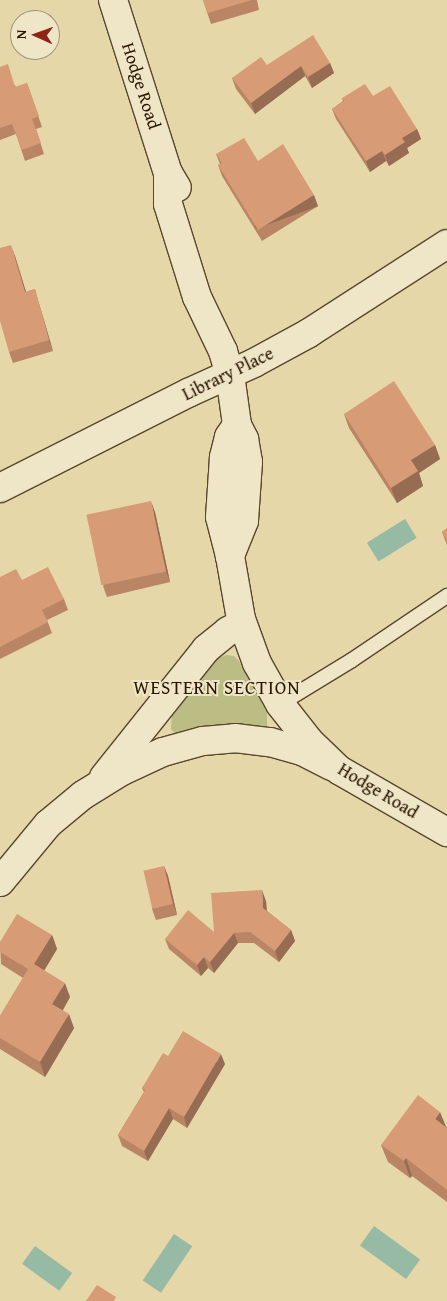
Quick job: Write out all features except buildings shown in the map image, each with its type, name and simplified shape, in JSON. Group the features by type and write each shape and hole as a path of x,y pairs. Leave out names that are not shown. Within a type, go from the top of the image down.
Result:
{"street":[{"name":"Hodge Road","path":"113,0 168,173 168,204 197,297 218,338 230,375 237,425 229,437 224,457 220,517 230,556 242,624 257,663 280,704 309,741 339,770 447,832"},
{"name":"Library Place","path":"0,488 230,375 309,333 447,244"},
{"path":"95,787 206,649 228,631 242,624"},
{"path":"0,882 48,824 95,787 122,771 163,752 203,741 235,738 270,742 302,751 339,770"}],"lane":[{"path":"280,704 352,660 447,596"}],"green space":[{"path":"226,655 234,656 239,661 267,712 267,727 263,732 176,735 171,729 172,712 215,659"}],"shaded area":[{"path":"405,519 417,538 378,562 367,543"},
{"path":"374,1226 420,1260 406,1279 360,1245"},
{"path":"174,1234 192,1246 161,1293 143,1280"},
{"path":"35,1246 72,1273 59,1291 22,1264"}],"district":[{"name":"WESTERN SECTION","path":"217,688"}]}
